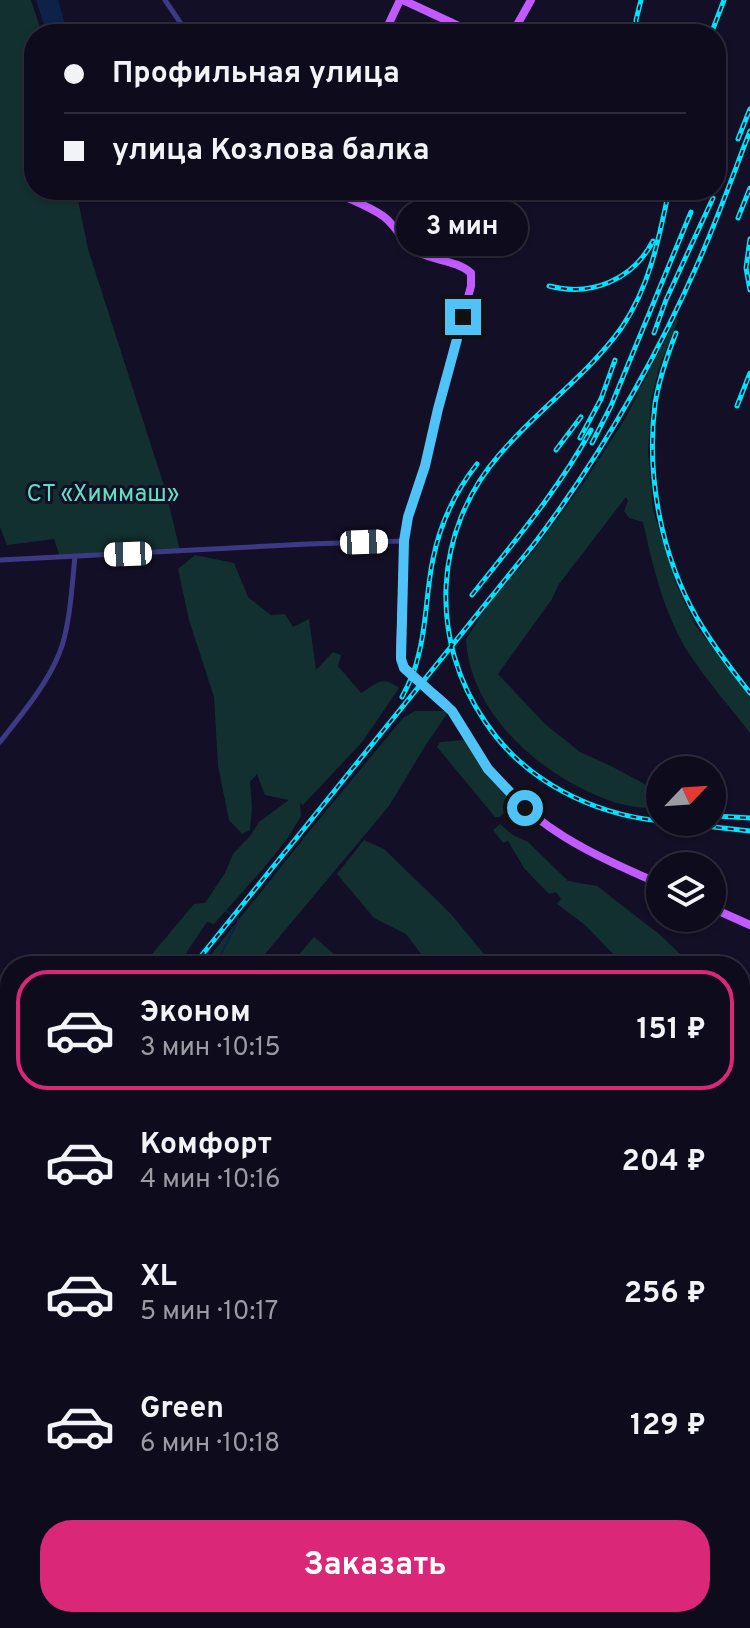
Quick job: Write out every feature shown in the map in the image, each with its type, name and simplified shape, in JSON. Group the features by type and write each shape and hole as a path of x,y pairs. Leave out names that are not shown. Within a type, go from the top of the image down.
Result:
{"main road":[{"path":"389,24 402,0 454,24"},
{"path":"518,24 531,0"},
{"path":"351,200 382,216 419,253 462,266 471,273 471,286 425,466 408,517 404,541 401,659 404,668 452,711 488,769 537,819 566,839 646,878"},
{"path":"726,914 750,925"}],"street":[{"path":"165,0 181,24"},
{"path":"0,560 404,541"},
{"path":"0,742 50,673 60,652 71,599 75,556"}],"green space":[{"name":"СТ «Химмаш»","path":"0,0 31,0 39,24 24,24 24,200 78,200 88,249 166,492 180,551 60,557 54,539 7,545 0,527"},
{"path":"435,200 470,200 450,251 420,240"},
{"path":"678,320 659,368 651,401 648,452 653,510 676,584 696,626 750,698 750,733 681,640 660,590 643,522 629,518 624,511 628,501 626,497 559,584 552,599 498,674 545,724 580,752 646,785 646,808 622,804 591,793 564,779 517,742 481,694 471,668 466,639 490,602 527,560 583,484 625,419"},
{"path":"195,555 234,563 248,597 271,615 285,614 293,627 309,619 316,670 333,652 341,655 338,666 361,693 384,681 399,688 363,741 303,805 300,803 301,816 287,839 214,924 207,922 185,956 150,956 194,904 205,903 225,873 233,854 259,822 289,800 265,795 257,774 250,782 250,830 242,834 229,820 218,766 214,697 189,620 178,569"},
{"path":"415,711 449,711 389,806 263,956 210,956 307,834 403,718"},
{"path":"465,740 513,802 500,817 495,817 437,747 440,742"},
{"path":"500,824 528,842 568,881 597,886 646,924 646,932 656,932 682,956 615,956 585,925 557,904 561,899 556,892 549,894 524,868 508,841 503,843 493,830"},
{"path":"364,840 384,849 450,913 487,956 422,956 406,934 374,918 337,874"},
{"path":"314,937 336,956 298,956"}],"water":[{"path":"36,0 58,0 65,24 44,24"}],"waterway":[{"path":"220,956 239,919 226,911"}],"railway":[{"path":"636,24 641,0"},
{"path":"715,24 724,0"},
{"path":"738,139 750,109"},
{"path":"726,194 750,131"},
{"path":"738,218 750,188"},
{"path":"646,819 610,811 562,791 540,778 502,744 467,691 454,657 447,621 446,586 451,551 461,516 478,484 500,454 609,344 632,311 652,261 667,200"},
{"path":"654,333 712,200"},
{"path":"201,956 558,511 644,373 681,300 724,200"},
{"path":"592,443 611,406 691,212"},
{"path":"750,239 746,268 750,290"},
{"path":"549,286 580,289 609,282 634,266 653,241"},
{"path":"676,333 655,404 653,459 659,514 684,594 709,637 750,693"},
{"path":"580,438 601,399 615,360"},
{"path":"737,406 750,373"},
{"path":"556,450 581,417"},
{"path":"472,595 550,494 591,430"},
{"path":"402,697 421,645 431,571 440,533 455,497 477,464"},
{"path":"726,817 750,818"},
{"path":"726,828 750,831"}],"route":[{"path":"463,317 425,466 408,517 404,541 400,653 404,668 452,711 488,769 525,808"}]}
